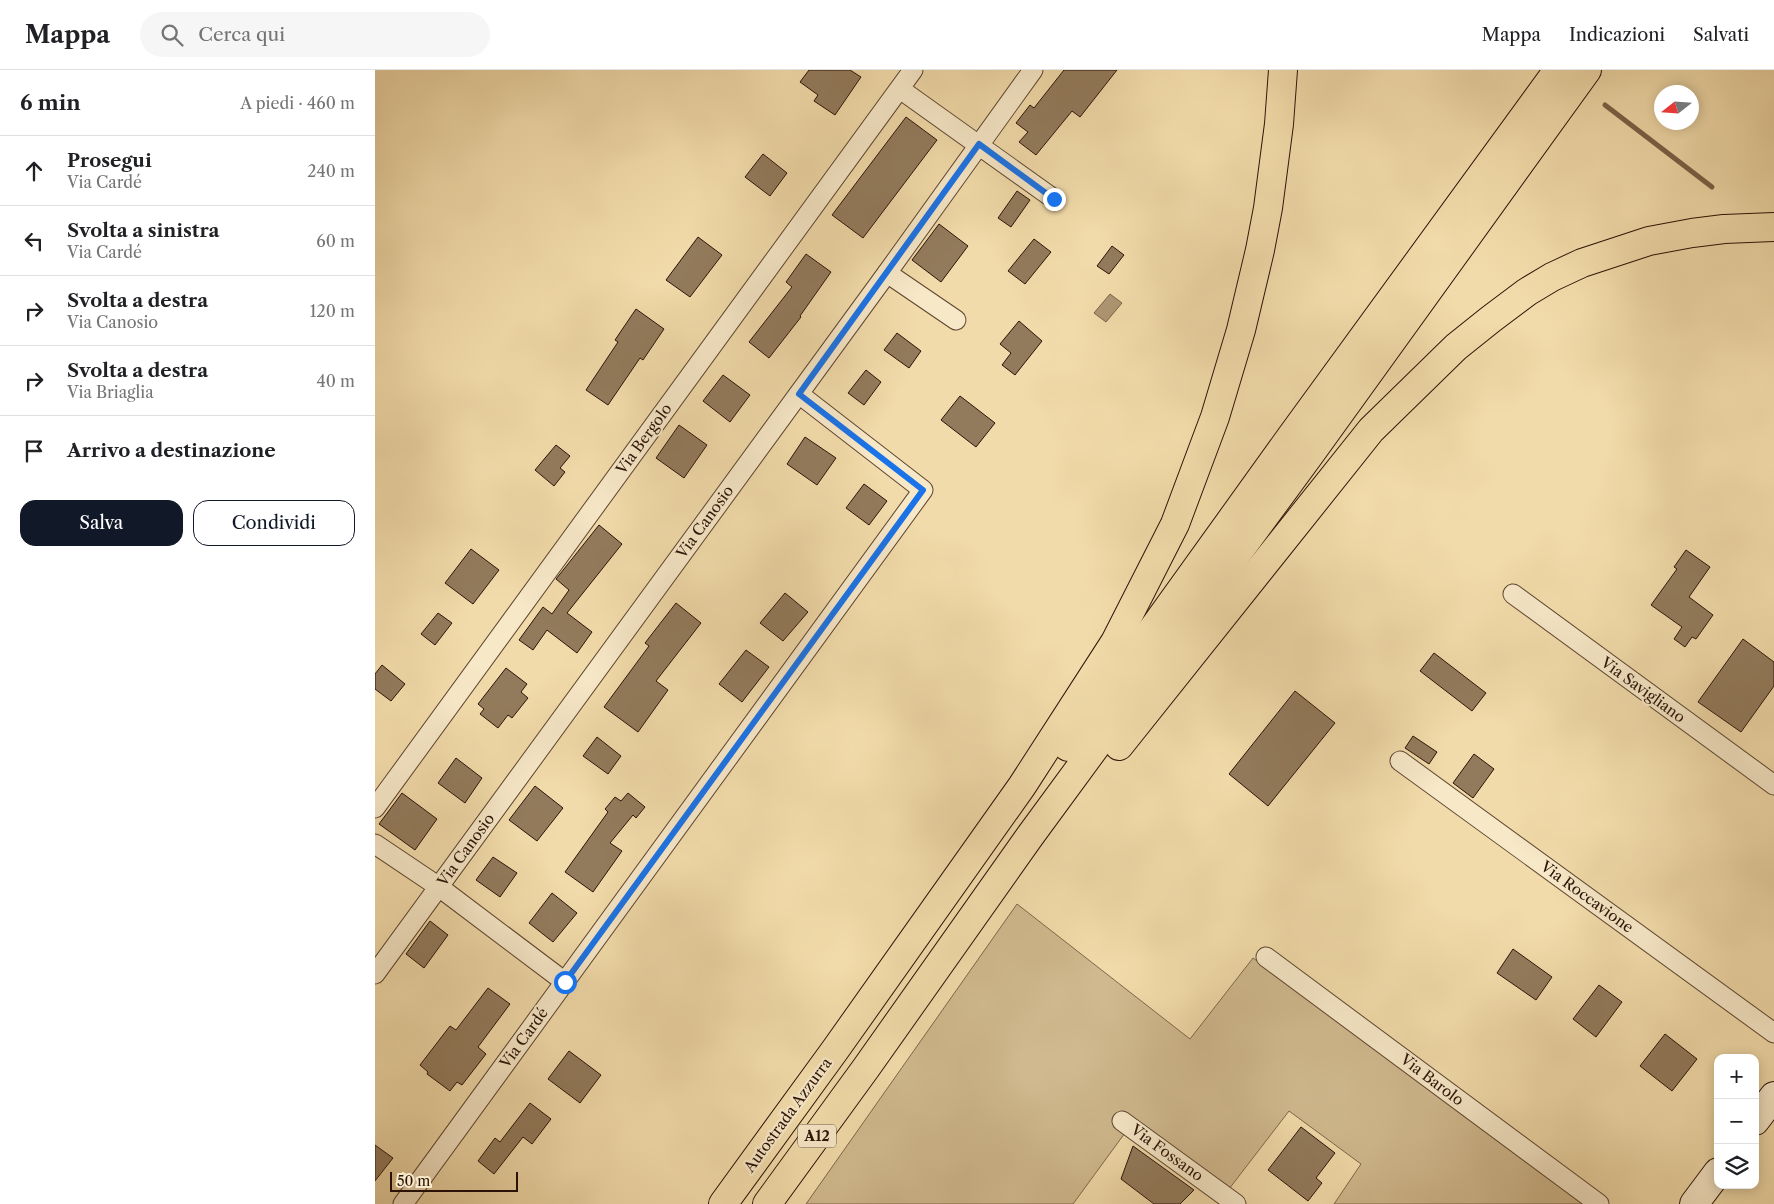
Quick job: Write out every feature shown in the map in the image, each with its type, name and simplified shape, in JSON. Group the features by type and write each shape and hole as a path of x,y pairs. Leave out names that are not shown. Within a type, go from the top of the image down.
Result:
{"highway":[{"path":"835,1050 1023,786 1115,642 1175,524 1215,417 1241,330 1268,208 1279,124 1283,70"},
{"path":"866,1068 1030,836 1558,70"},
{"path":"835,1050 1010,828 1587,70"},
{"path":"866,1068 1144,713 1371,430 1456,347 1527,292 1552,277 1582,263 1649,241 1724,229 1774,227"},
{"name":"Autostrada Azzurra","path":"723,1204 835,1050"},
{"name":"A12","path":"767,1204 866,1068"}],"street":[{"name":"Via Bergolo","path":"375,808 913,70"},
{"name":"Via Canosio","path":"375,974 1033,70"},
{"path":"900,89 1054,199"},
{"path":"887,273 956,320"},
{"name":"Via Cardé","path":"403,1204 923,490 799,394"},
{"name":"Via Savigliano","path":"1513,594 1774,785"},
{"name":"Via Roccavione","path":"1400,761 1774,1033"},
{"path":"375,844 439,887 565,982"},
{"name":"Via Barolo","path":"1266,957 1599,1204"},
{"path":"1759,1116 1774,1096"},
{"name":"Via Fossano","path":"1122,1120 1236,1204"},
{"path":"1694,1204 1714,1177"}],"shaded area":[{"path":"1110,294 1122,303 1106,322 1094,313"},
{"path":"1017,904 1190,1039 1253,958 1590,1204 1334,1204 1361,1164 1289,1111 1229,1189 1133,1122 1073,1204 806,1204"}],"building":[{"path":"809,70 850,70 861,77 835,115 814,101 818,95 800,82"},
{"path":"1064,70 1117,70 1080,117 1072,111 1036,155 1019,142 1028,132 1016,123 1030,105 1034,108"},
{"path":"906,117 937,140 863,238 832,215"},
{"path":"763,154 787,173 770,196 745,177"},
{"path":"1017,191 1030,200 1011,227 998,218"},
{"path":"939,224 968,246 941,282 912,260"},
{"path":"698,237 722,255 690,297 666,280"},
{"path":"1034,239 1051,252 1025,284 1008,271"},
{"path":"1112,246 1124,255 1109,274 1097,266"},
{"path":"806,254 831,272 801,317 769,358 749,342 792,287 786,282"},
{"path":"636,309 664,329 643,360 640,358 608,405 586,390 618,342 615,340"},
{"path":"1019,321 1042,341 1015,375 1002,365 1011,353 1000,344"},
{"path":"897,333 921,351 909,368 884,350"},
{"path":"866,370 881,382 864,405 848,393"},
{"path":"723,375 750,395 730,422 703,401"},
{"path":"960,396 995,423 976,447 941,420"},
{"path":"679,425 707,445 684,478 656,458"},
{"path":"805,437 836,458 817,485 787,464"},
{"path":"556,445 570,456 560,468 565,472 554,486 535,470"},
{"path":"864,484 887,501 869,525 846,508"},
{"path":"599,525 622,544 567,613 592,632 577,653 547,630 533,650 519,640 543,607 552,614 569,590 556,579"},
{"path":"471,549 499,570 473,604 445,583"},
{"path":"1686,550 1710,567 1689,597 1713,615 1696,639 1692,637 1685,647 1674,639 1682,627 1651,605 1677,569 1674,567"},
{"path":"785,593 808,612 783,641 760,623"},
{"path":"676,603 701,623 656,681 668,690 638,732 604,707 649,646 645,643"},
{"path":"438,613 452,623 435,645 421,634"},
{"path":"1743,639 1774,662 1774,686 1741,732 1698,702"},
{"path":"746,650 769,667 742,702 719,684"},
{"path":"1434,653 1486,693 1472,711 1420,671"},
{"path":"382,665 405,684 391,701 375,689 375,674"},
{"path":"506,668 527,684 521,692 528,698 512,718 508,715 498,728 480,714 484,709 478,704"},
{"path":"1295,691 1335,723 1268,806 1229,774"},
{"path":"1413,736 1437,752 1429,764 1405,748"},
{"path":"597,737 621,756 608,774 583,756"},
{"path":"1474,754 1494,769 1473,798 1453,783"},
{"path":"456,758 482,778 465,803 438,783"},
{"path":"535,786 563,808 537,841 509,820"},
{"path":"402,793 437,819 415,850 379,824"},
{"path":"628,793 645,807 636,818 633,815 610,843 622,851 593,892 565,872 608,812 605,809 615,797 621,801"},
{"path":"493,857 517,873 500,897 476,880"},
{"path":"552,893 577,913 553,942 529,923"},
{"path":"430,921 448,935 424,968 406,954"},
{"path":"1513,949 1552,977 1536,1000 1497,973"},
{"path":"1599,985 1622,1002 1596,1037 1573,1019"},
{"path":"488,988 510,1004 478,1047 486,1054 462,1085 457,1082 450,1091 427,1074 428,1072 420,1065 450,1026 456,1030"},
{"path":"1665,1034 1697,1059 1672,1091 1640,1066"},
{"path":"569,1051 601,1075 580,1103 548,1079"},
{"path":"530,1103 551,1119 532,1144 523,1137 494,1174 478,1161 495,1138 500,1142"},
{"path":"1301,1127 1335,1153 1316,1178 1322,1183 1308,1201 1268,1170"},
{"path":"375,1145 393,1158 375,1181"},
{"path":"1133,1146 1194,1190 1180,1204 1154,1204 1121,1179"}],"waterway":[{"path":"1605,105 1712,187"}],"route":[{"path":"565,982 923,490 799,394 979,144 1054,199"}]}
